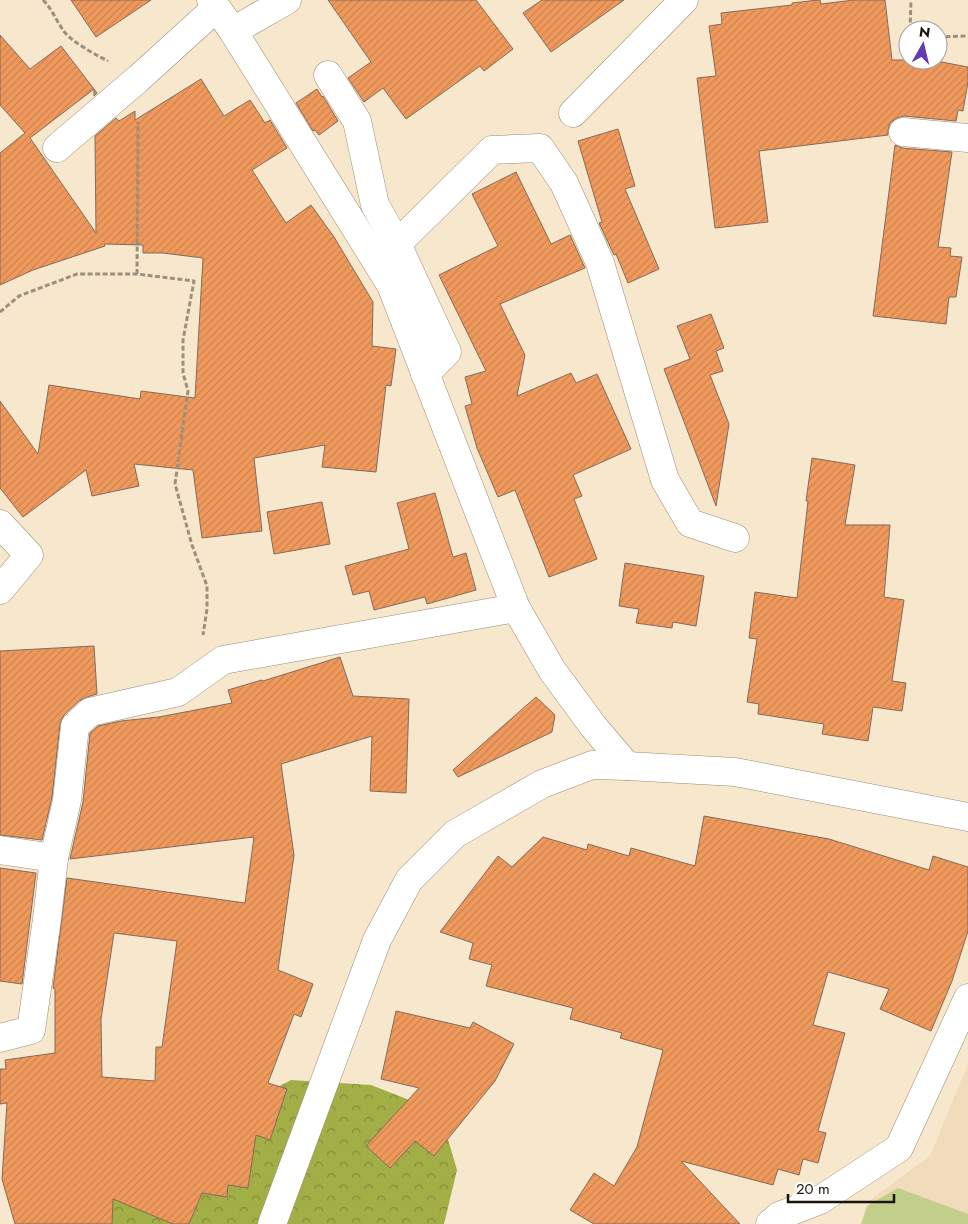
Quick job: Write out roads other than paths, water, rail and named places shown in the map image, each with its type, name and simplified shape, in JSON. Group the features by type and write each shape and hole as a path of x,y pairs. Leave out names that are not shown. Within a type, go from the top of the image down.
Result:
{"street":[{"path":"233,32 287,0"},
{"path":"573,112 684,0"},
{"path":"56,148 139,78 214,4 391,285 516,608 552,670 593,726 627,766"},
{"path":"328,75 357,121 375,205 397,244 447,352 425,374"},
{"path":"903,132 968,138"},
{"path":"397,244 492,150 540,148 564,183 600,263 665,480 690,523 735,538"},
{"path":"0,524 28,554 0,590"},
{"path":"0,1038 30,1030 54,858 67,800 75,726 90,712 178,692 223,660 516,608"},
{"path":"272,1224 378,940 409,880 455,834 542,784 592,765 735,772 968,818"},
{"path":"0,850 54,858"},
{"path":"779,1221 820,1200 899,1148 968,998"}]}
